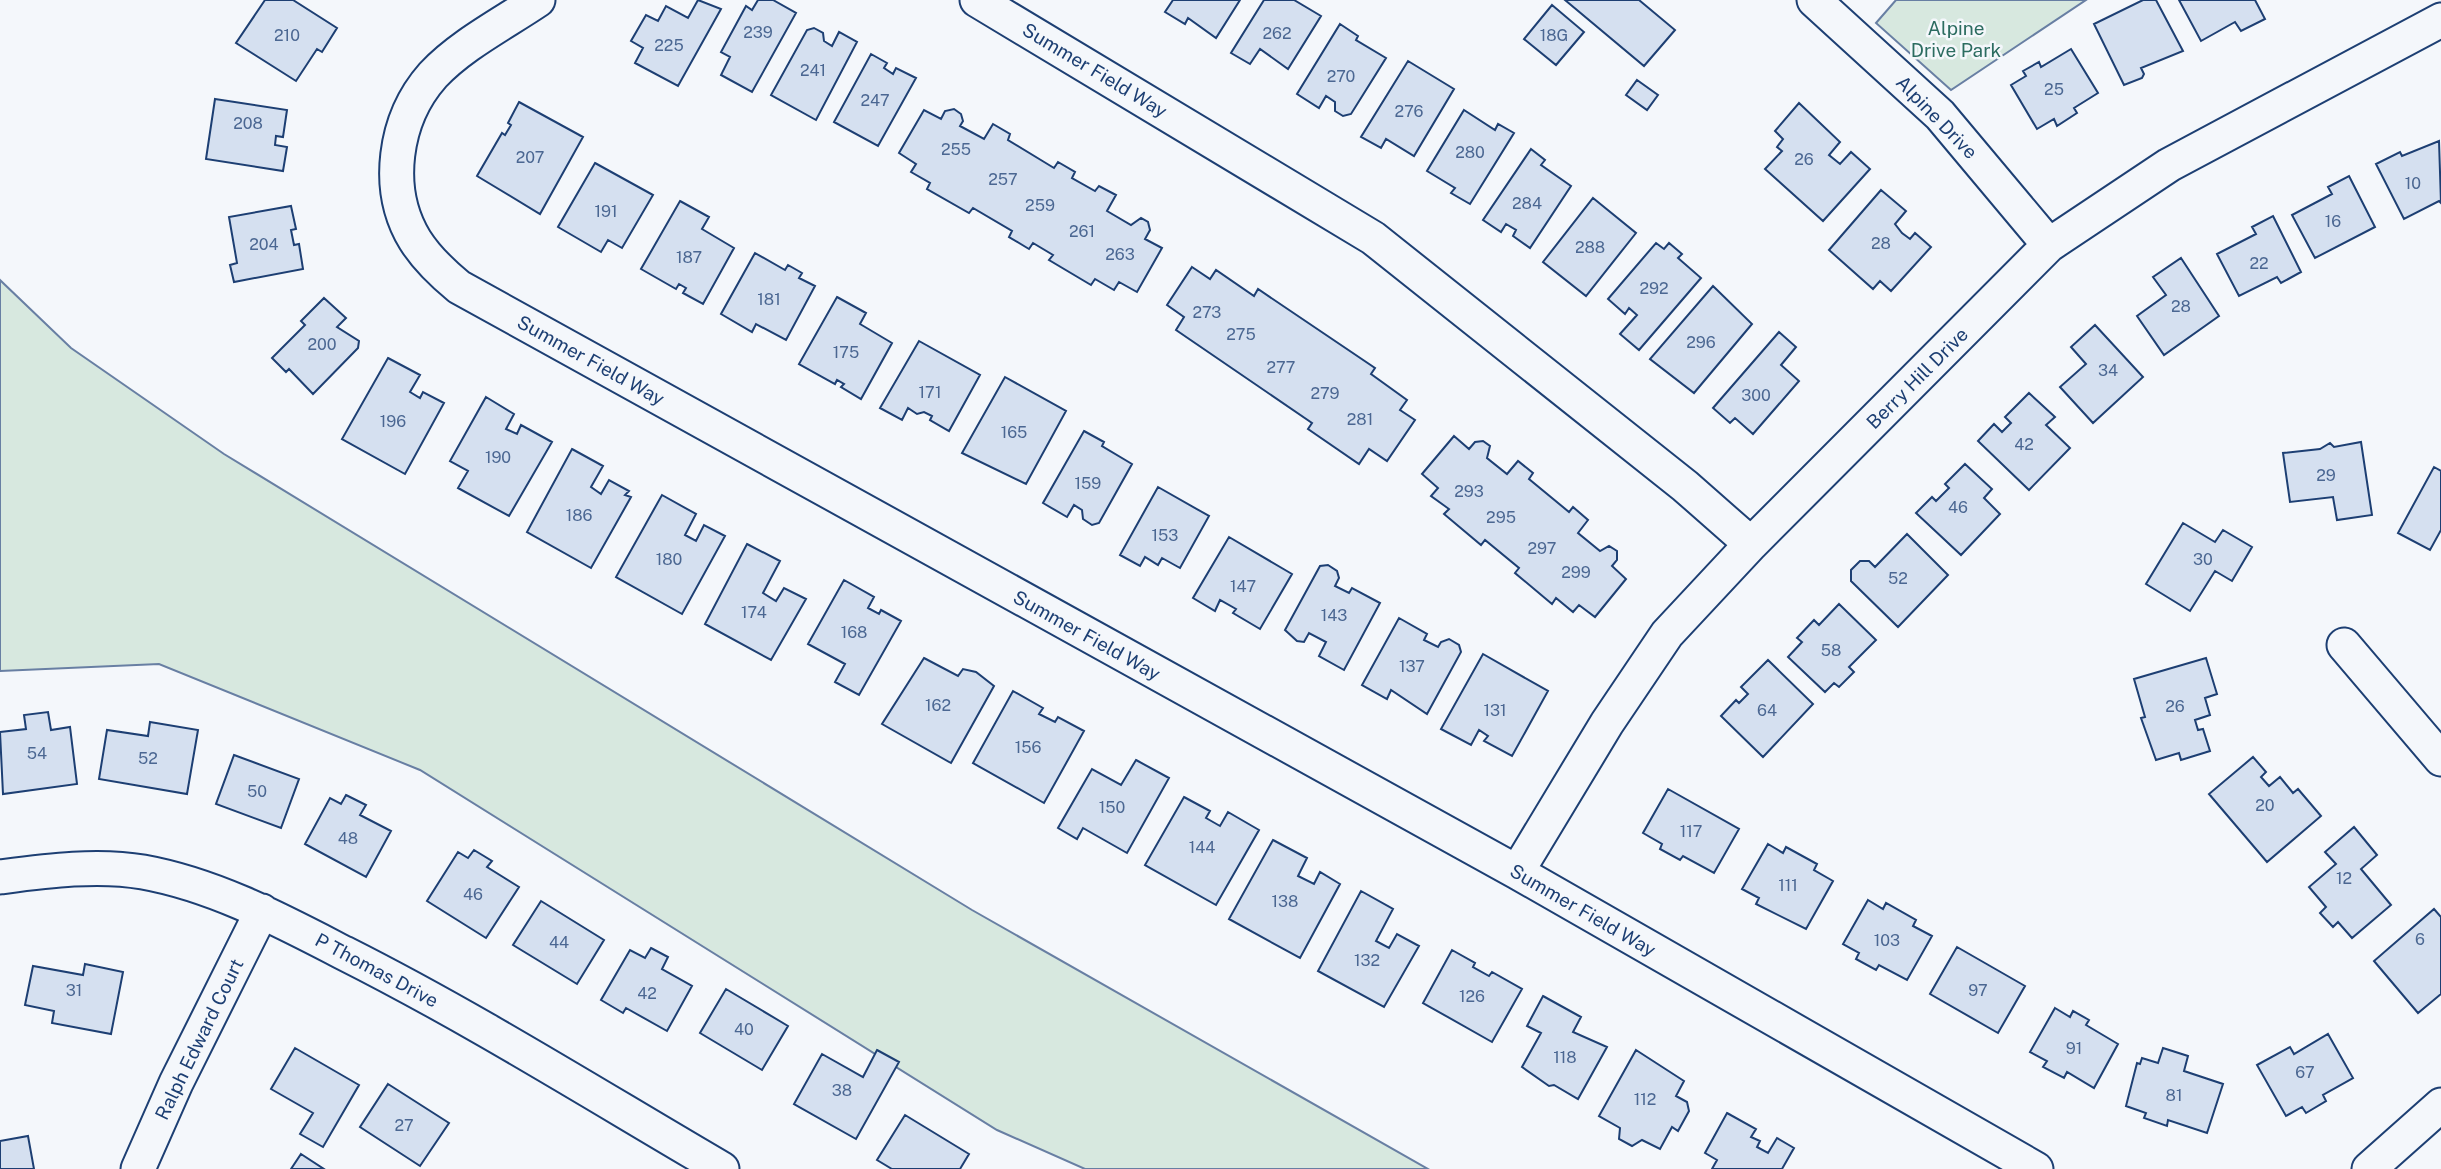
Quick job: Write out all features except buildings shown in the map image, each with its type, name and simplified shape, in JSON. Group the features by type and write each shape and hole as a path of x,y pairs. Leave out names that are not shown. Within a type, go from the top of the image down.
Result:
{"street":[{"name":"Summer Field Way","path":"538,0 435,73 416,96 404,124 397,153 397,182 402,211 414,239 432,263 459,287 1517,873 2036,1169"},
{"name":"Summer Field Way","path":"976,0 1373,238 1685,486 1751,544"},
{"name":"Alpine Drive","path":"1814,0 1940,115 2049,245"},
{"name":"Berry Hill Drive","path":"1517,873 1606,723 1667,634 1751,544 2049,245 2169,165 2441,20"},
{"path":"2344,645 2441,759"},
{"name":"P Thomas Drive","path":"0,877 49,871 141,872 183,881 262,911 410,986 722,1169"},
{"name":"Ralph Edward Court","path":"138,1169 176,1083 262,911"},
{"path":"2369,1169 2441,1105"}],"green space":[{"name":"Alpine Drive Park","path":"1896,0 2086,0 1951,90 1876,23"},
{"path":"0,280 71,348 224,454 972,910 1428,1169 1085,1169 997,1130 420,770 159,664 0,671"}]}
